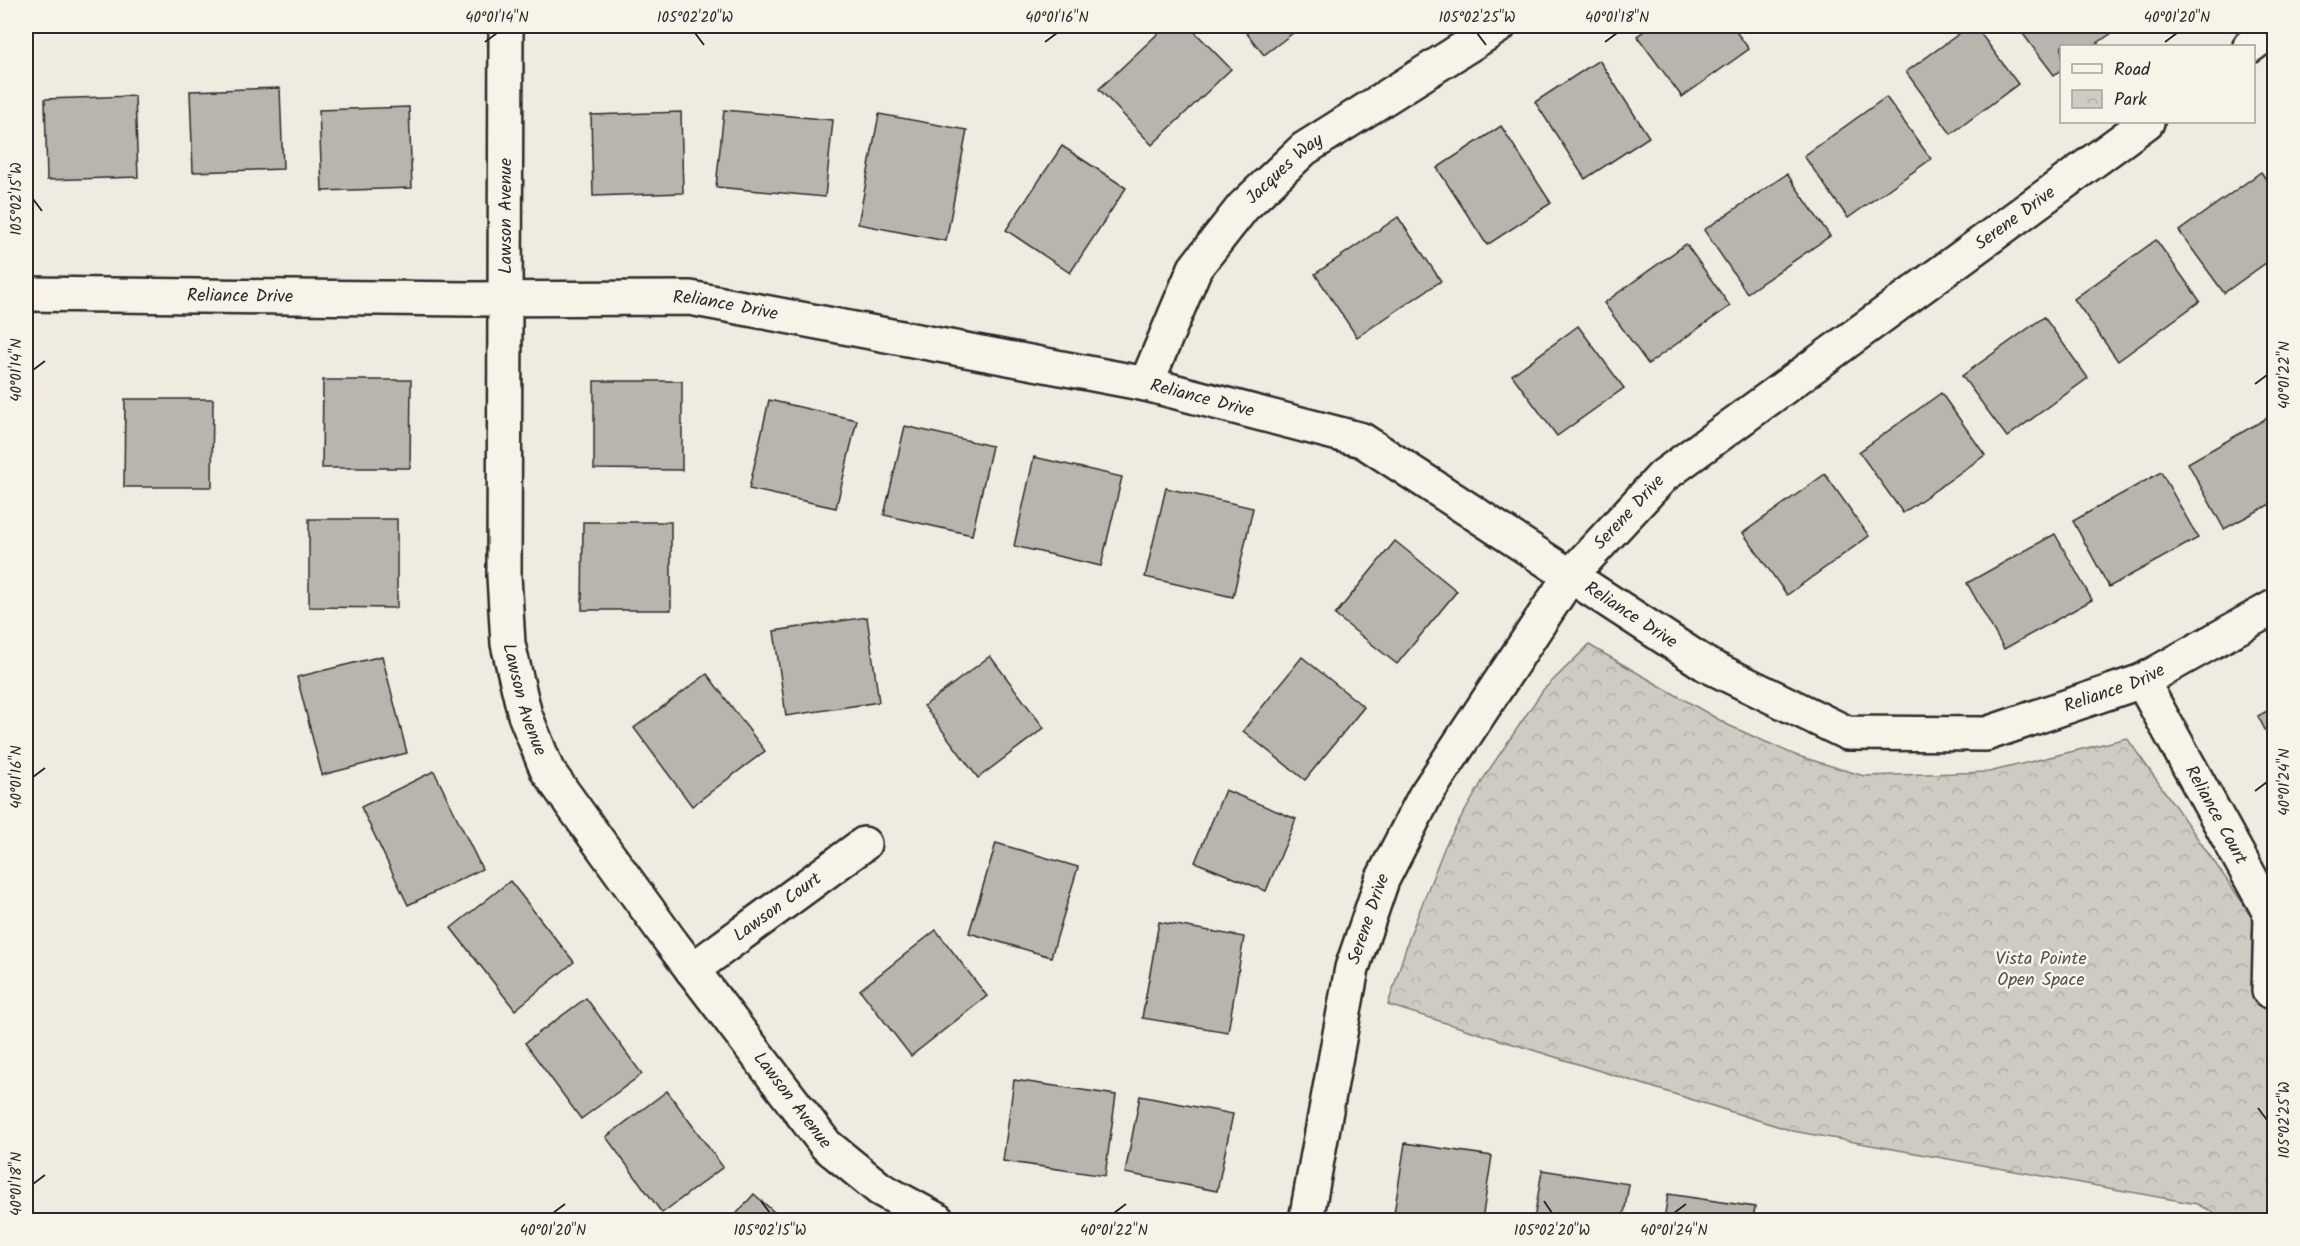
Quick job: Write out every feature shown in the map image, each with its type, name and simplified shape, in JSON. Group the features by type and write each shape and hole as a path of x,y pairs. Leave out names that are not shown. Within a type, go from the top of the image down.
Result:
{"street":[{"name":"Lawson Avenue","path":"506,26 507,298 504,576 507,644 525,715 548,770 692,970 826,1145 880,1189 938,1221"},
{"name":"Jacques Way","path":"1146,384 1195,268 1243,207 1305,149 1499,26"},
{"path":"2251,45 2274,28"},
{"name":"Serene Drive","path":"1306,1221 1352,968 1382,880 1425,796 1570,576 1663,476 2146,123"},
{"name":"Reliance Drive","path":"26,294 690,298 1146,384 1362,440 1707,665 1847,733 1986,734 2142,681 2274,607"},
{"name":"Reliance Court","path":"2142,681 2271,915 2269,991"},
{"name":"Lawson Court","path":"692,970 864,844"}],"green space":[{"name":"Vista Pointe Open Space","path":"1589,645 1728,725 1795,755 1864,776 1989,772 2127,738 2274,947 2274,1220 2226,1220 2197,1204 1793,1131 1388,1005 1410,935 1445,846 1487,773 1543,690"}],"building":[{"path":"1166,26 1189,26 1231,69 1152,145 1099,89"},
{"path":"1241,26 1302,26 1264,55"},
{"path":"1652,26 1732,26 1749,49 1682,97 1637,36"},
{"path":"1970,26 1975,26 2018,84 1951,134 1906,72"},
{"path":"2017,26 2122,26 2094,45 2060,45 2060,70 2054,75"},
{"path":"1599,60 1649,137 1585,179 1535,102"},
{"path":"280,88 283,169 193,172 190,91"},
{"path":"135,96 138,177 47,180 45,99"},
{"path":"1886,97 1931,159 1848,218 1804,156"},
{"path":"409,107 412,188 322,191 319,110"},
{"path":"724,110 833,120 825,197 716,187"},
{"path":"681,112 683,193 593,196 591,115"},
{"path":"879,114 967,130 946,241 858,224"},
{"path":"1501,126 1551,203 1487,245 1437,168"},
{"path":"1062,146 1126,188 1070,273 1006,230"},
{"path":"2261,172 2274,191 2274,257 2224,293 2179,231"},
{"path":"1787,174 1830,236 1747,293 1704,230"},
{"path":"1398,217 1441,281 1357,337 1315,274"},
{"path":"2156,240 2200,301 2118,361 2074,299"},
{"path":"1686,244 1730,306 1648,364 1604,303"},
{"path":"2044,317 2088,378 2007,437 1962,376"},
{"path":"1578,326 1624,388 1557,436 1512,375"},
{"path":"323,380 411,380 410,468 322,468"},
{"path":"594,381 682,381 682,470 594,469"},
{"path":"1941,393 1985,455 1903,513 1859,452"},
{"path":"125,399 213,399 212,487 124,487"},
{"path":"769,400 857,420 836,508 749,489"},
{"path":"2274,414 2274,502 2224,529 2188,463"},
{"path":"905,426 992,446 972,535 884,515"},
{"path":"1034,457 1122,477 1101,566 1014,546"},
{"path":"2161,472 2198,538 2109,587 2073,521"},
{"path":"1825,474 1869,536 1787,595 1743,533"},
{"path":"1166,488 1253,508 1233,597 1145,577"},
{"path":"309,519 397,519 397,608 309,607"},
{"path":"583,522 671,522 671,610 582,610"},
{"path":"2055,534 2092,600 2004,649 1967,583"},
{"path":"1395,541 1457,591 1397,664 1335,615"},
{"path":"867,617 879,702 786,716 774,631"},
{"path":"382,656 407,753 322,775 297,677"},
{"path":"990,656 1044,728 978,778 924,706"},
{"path":"1302,657 1364,707 1305,780 1243,731"},
{"path":"707,674 765,751 692,806 634,728"},
{"path":"2274,707 2274,747 2258,716"},
{"path":"434,771 482,869 408,905 361,807"},
{"path":"1225,790 1296,819 1266,891 1195,862"},
{"path":"996,843 1078,867 1051,957 969,933"},
{"path":"510,881 574,962 515,1010 451,928"},
{"path":"1159,922 1244,937 1228,1032 1142,1018"},
{"path":"936,930 987,996 911,1056 860,990"},
{"path":"586,998 642,1074 581,1119 525,1043"},
{"path":"1014,1080 1116,1095 1105,1176 1003,1161"},
{"path":"667,1091 723,1167 662,1213 606,1137"},
{"path":"1140,1096 1233,1114 1217,1191 1125,1173"},
{"path":"1405,1143 1492,1156 1482,1220 1393,1220"},
{"path":"1542,1170 1629,1184 1623,1220 1534,1220"},
{"path":"754,1194 783,1220 731,1220"},
{"path":"1668,1194 1755,1207 1753,1220 1664,1220"}]}
